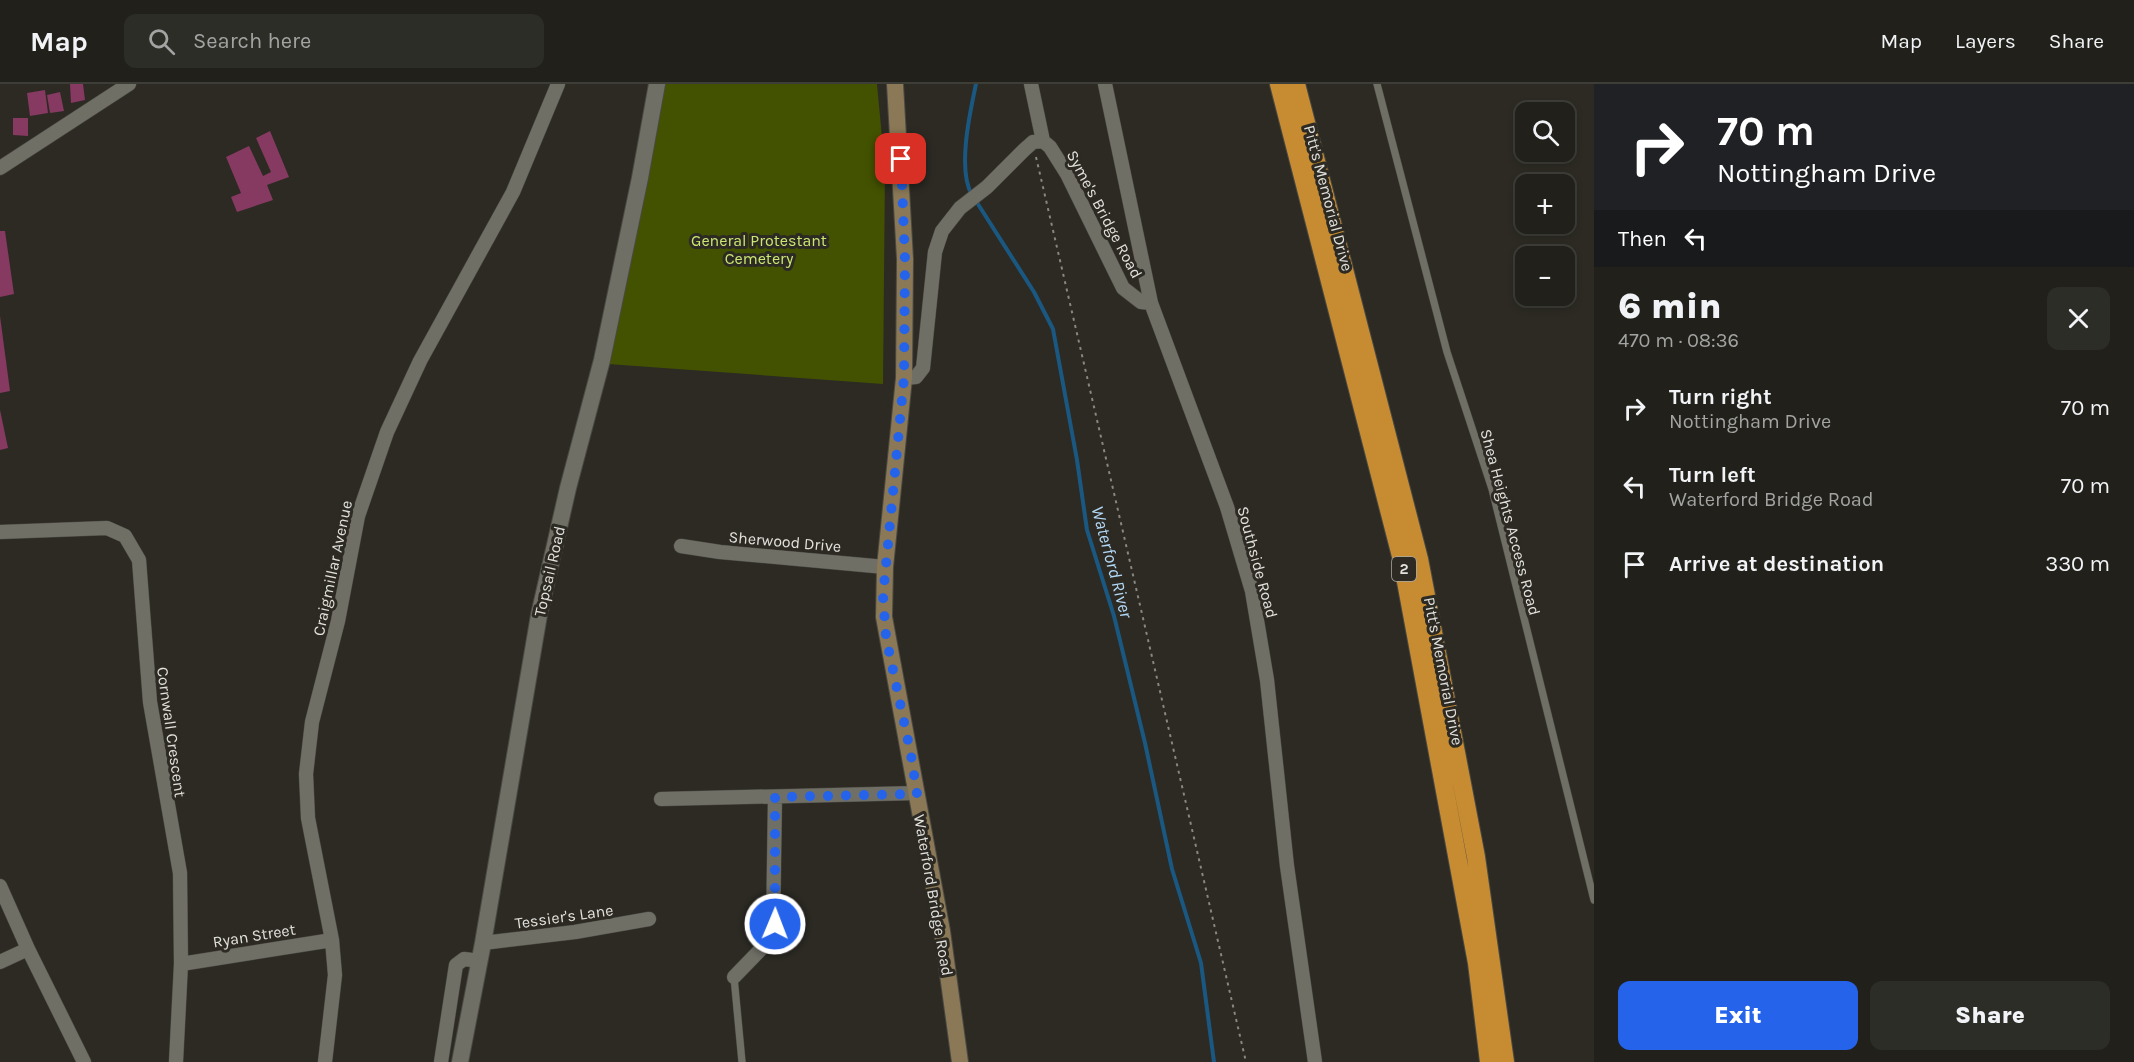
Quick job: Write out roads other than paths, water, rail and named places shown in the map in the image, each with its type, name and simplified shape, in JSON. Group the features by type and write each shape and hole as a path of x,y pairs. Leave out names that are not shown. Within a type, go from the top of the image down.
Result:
{"highway":[{"name":"Pitt's Memorial Drive","path":"1279,84 1402,560 1477,963 1489,1062"},
{"name":"Pitt's Memorial Drive","path":"1296,84 1419,559 1476,857 1504,1062"}],"main road":[{"name":"Waterford Bridge Road","path":"895,84 905,260 904,378 883,596 886,637 911,755 942,930 960,1062"}],"street":[{"path":"0,168 129,84"},
{"name":"Craigmillar Avenue","path":"325,1062 335,975 332,940 308,818 306,774 312,722 338,621 358,516 387,432 420,361 513,192 558,84"},
{"name":"Topsail Road","path":"460,1062 480,961 539,615 568,488 602,360 657,84"},
{"path":"904,378 916,377 923,368 938,240 949,221 960,208 987,187 1034,142 1043,141 1031,84"},
{"name":"Southside Road","path":"1105,84 1151,303 1227,507 1252,591 1267,680 1287,866 1315,1062"},
{"name":"Syme's Bridge Road","path":"1043,141 1050,147 1067,174 1123,288 1141,302 1151,303"},
{"name":"Cornwall Crescent","path":"0,532 107,528 125,536 136,552 141,570 150,702 180,873 181,964 176,1062"},
{"name":"Sherwood Drive","path":"681,546 720,552 885,567"},
{"path":"661,799 917,794"},
{"path":"734,977 764,946 773,931 775,797"},
{"path":"0,885 28,949 84,1062"},
{"name":"Tessier's Lane","path":"483,943 575,933 649,919"},
{"name":"Ryan Street","path":"181,964 332,940"},
{"path":"0,962 28,949"},
{"path":"441,1062 456,965 464,959 480,961"}],"lane":[{"name":"Shea Heights Access Road","path":"1377,84 1447,352 1492,489 1594,900"},
{"path":"734,977 742,1062"}],"waterway":[{"name":"Waterford River","path":"972,195 965,171 965,156 976,84"},
{"name":"Waterford River","path":"976,201 1034,292 1053,329 1077,460 1087,530 1114,616 1145,743 1172,869 1201,963 1214,1062"}],"park label":[{"name":"General Protestant Cemetery","path":"759,249"}]}
